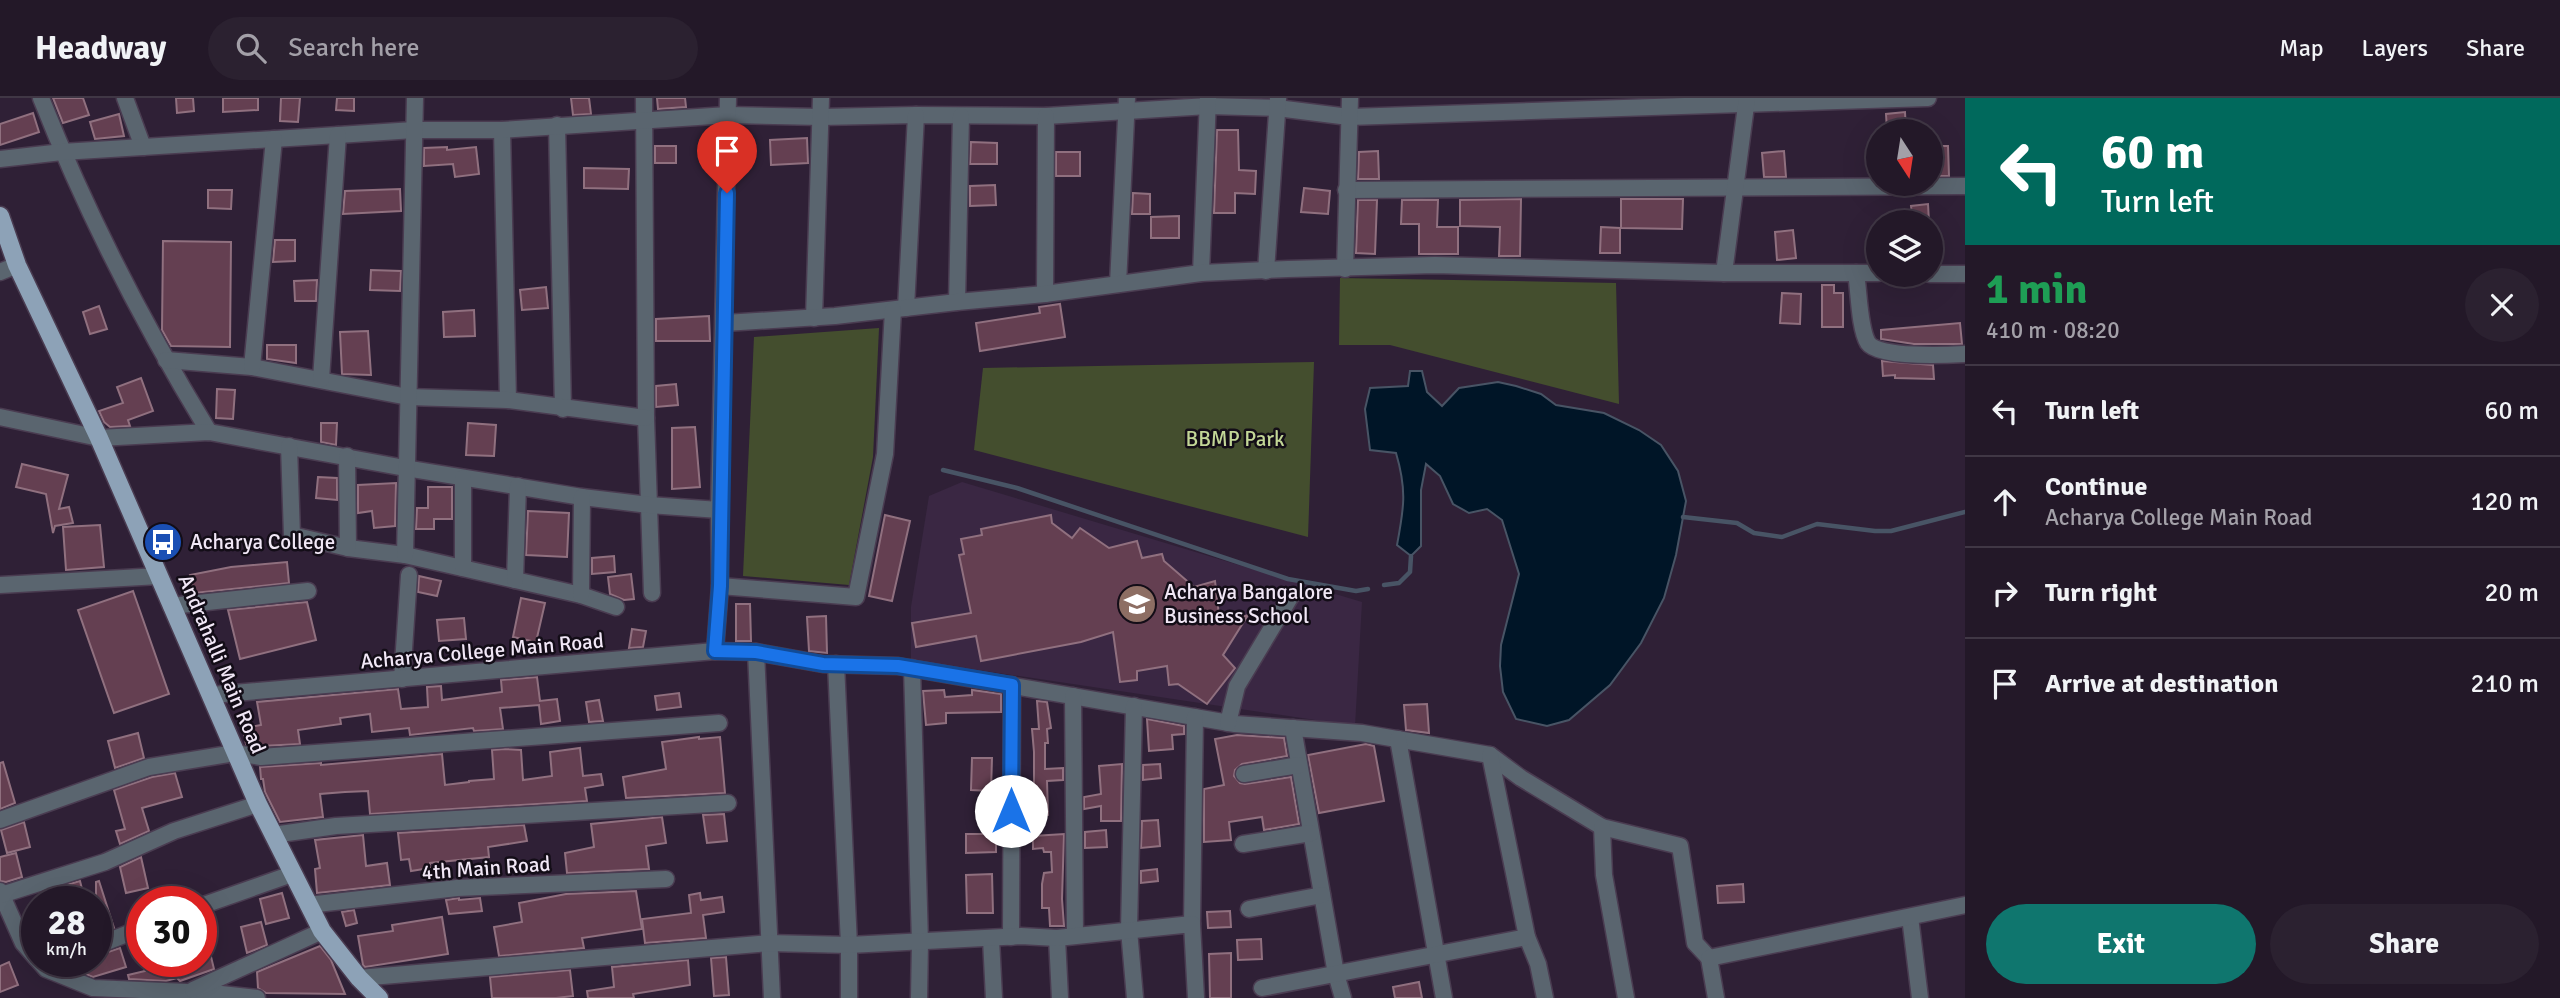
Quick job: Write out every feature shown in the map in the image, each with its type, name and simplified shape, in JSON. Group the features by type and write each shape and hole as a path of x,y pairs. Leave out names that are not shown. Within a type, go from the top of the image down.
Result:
{"main road":[{"name":"Andrahalli Main Road","path":"0,216 17,265 99,438 273,835 322,931 359,978 379,998"}],"street":[{"path":"40,98 62,152 166,360 209,432"},
{"path":"125,98 144,147"},
{"path":"405,555 415,98"},
{"path":"644,98 646,418 652,593"},
{"path":"814,318 821,98"},
{"path":"1345,269 1350,98"},
{"path":"0,159 62,152 414,130 502,130 645,121 728,106 821,117 1046,116 1127,104 1278,103 1349,117 1746,101 1928,98"},
{"path":"1724,273 1746,101"},
{"path":"1201,273 1208,102"},
{"path":"1266,271 1278,103"},
{"path":"1118,284 1127,104"},
{"path":"715,651 720,586 719,510 728,106"},
{"path":"720,586 856,597 885,454 916,115"},
{"path":"957,302 961,116"},
{"path":"1045,294 1046,116"},
{"path":"557,125 563,409"},
{"path":"502,130 508,400"},
{"path":"321,379 338,135"},
{"path":"252,367 274,139"},
{"path":"1346,190 1965,186"},
{"path":"0,272 17,265"},
{"path":"725,323 814,318 1045,294 1201,273 1435,265 1724,273 1866,273"},
{"path":"1856,273 1864,334 1870,346 1877,350 1901,353 1965,354"},
{"path":"1943,274 1965,274"},
{"path":"166,360 252,367 408,397 508,400 646,418"},
{"path":"0,417 99,438 209,432 582,497 719,510"},
{"path":"289,446 292,535 348,548 405,555 581,595 616,607"},
{"path":"347,456 348,548"},
{"path":"463,478 463,568"},
{"path":"515,580 518,486"},
{"path":"581,595 582,497"},
{"path":"402,679 410,575"},
{"path":"0,585 159,576"},
{"path":"171,606 308,591"},
{"path":"1228,723 1237,686 1291,596"},
{"name":"Acharya College Main Road","path":"212,695 715,651 756,652 836,664 912,668 1228,723 1362,733 1490,755"},
{"path":"756,652 772,998"},
{"path":"836,664 849,998"},
{"path":"912,668 920,942 919,998"},
{"path":"1011,937 1012,685"},
{"path":"1073,696 1074,935"},
{"path":"1134,706 1129,930 1135,998"},
{"path":"1195,717 1192,924 1196,998"},
{"path":"0,820 149,767 235,753 261,757 719,723"},
{"path":"1293,728 1336,974 1343,998"},
{"path":"1398,739 1444,998"},
{"path":"1490,755 1521,778 1602,827 1679,846 1695,943 1709,958 1716,998"},
{"path":"1490,755 1527,937 1538,964 1545,998"},
{"path":"1244,774 1299,765"},
{"path":"273,835 336,826 728,803"},
{"path":"21,938 1,893 105,862 174,831 258,804"},
{"path":"1602,827 1604,875 1626,998"},
{"path":"1243,845 1311,833"},
{"path":"217,900 292,874"},
{"name":"4th Main Road","path":"308,905 457,888 666,879"},
{"path":"1249,909 1322,895"},
{"path":"1709,958 1965,905"},
{"path":"1910,917 1920,998"},
{"path":"359,978 769,943 849,945 1011,937 1057,938 1192,924"},
{"path":"190,992 322,931"},
{"path":"1273,990 1336,974 1527,937"},
{"path":"1057,938 1060,998"},
{"path":"991,939 994,998"},
{"path":"73,977 93,988 257,998"}],"shaded area":[{"name":"Acharya Bangalore Business School","path":"962,482 1362,602 1355,726 911,660 911,607 929,496"}],"green space":[{"path":"1340,278 1616,283 1619,404 1390,345 1339,345"},
{"path":"879,328 873,457 849,585 743,576 754,337"},
{"name":"BBMP Park","path":"1314,362 1308,537 974,450 983,368"}],"water":[{"path":"1410,371 1422,371 1427,392 1442,406 1459,388 1498,382 1541,394 1556,405 1604,413 1639,430 1661,445 1678,471 1686,501 1676,555 1664,598 1641,643 1610,685 1569,720 1547,726 1516,719 1503,692 1501,645 1519,574 1502,520 1487,509 1469,513 1453,504 1440,476 1426,464 1421,490 1421,546 1411,556 1397,545 1403,499 1402,478 1396,453 1370,450 1365,409 1370,388 1408,386"}],"building":[{"path":"53,98 83,98 89,115 63,123"},
{"path":"176,98 193,98 194,111 177,113"},
{"path":"223,98 258,98 258,110 223,112"},
{"path":"281,98 300,98 298,122 280,121"},
{"path":"337,98 354,98 354,111 336,110"},
{"path":"571,98 589,98 591,114 573,115"},
{"path":"657,98 685,98 686,107 658,109"},
{"path":"1905,112 1905,119 1886,119 1886,114"},
{"path":"33,113 39,132 0,145 0,124"},
{"path":"119,114 124,136 95,139 90,122"},
{"path":"1217,130 1238,130 1239,170 1256,171 1255,194 1235,193 1235,213 1214,213"},
{"path":"807,138 808,163 771,165 770,140"},
{"path":"971,142 997,143 997,164 970,164"},
{"path":"655,146 676,146 676,163 655,163"},
{"path":"1943,146 1948,146 1949,176 1943,176"},
{"path":"447,147 447,150 476,147 479,174 455,177 453,164 424,166 424,148"},
{"path":"1378,151 1379,179 1358,179 1359,152"},
{"path":"1784,151 1786,177 1764,177 1762,153"},
{"path":"1056,152 1080,152 1080,176 1056,176"},
{"path":"584,168 629,169 628,189 584,188"},
{"path":"995,185 996,205 970,206 970,186"},
{"path":"1304,188 1330,191 1328,214 1301,212"},
{"path":"400,189 401,211 343,214 345,191"},
{"path":"208,190 232,190 231,209 208,208"},
{"path":"1133,193 1150,194 1150,214 1132,214"},
{"path":"1521,199 1520,256 1499,256 1500,227 1460,226 1460,200"},
{"path":"1621,199 1683,199 1682,229 1621,228"},
{"path":"1358,200 1377,200 1375,254 1356,253"},
{"path":"1402,200 1438,200 1437,227 1458,227 1458,254 1419,254 1419,224 1401,224"},
{"path":"1928,204 1928,210 1912,210 1911,206"},
{"path":"1179,216 1179,238 1151,238 1151,217"},
{"path":"1601,227 1620,228 1620,253 1600,253"},
{"path":"1793,230 1796,258 1777,260 1775,232"},
{"path":"275,240 295,240 295,261 273,262"},
{"path":"163,241 231,242 230,347 171,346 162,330"},
{"path":"371,270 401,271 400,291 370,290"},
{"path":"317,280 316,301 295,301 294,281"},
{"path":"1822,285 1834,285 1834,293 1843,293 1843,327 1822,327"},
{"path":"546,287 548,308 522,310 520,290"},
{"path":"1782,293 1801,294 1800,324 1780,323"},
{"path":"1060,304 1065,337 980,351 976,323 1040,313 1039,307"},
{"path":"99,306 107,329 90,334 83,312"},
{"path":"474,310 475,336 444,337 443,312"},
{"path":"709,316 710,341 656,341 656,319"},
{"path":"1960,323 1962,344 1914,344 1881,339 1881,330"},
{"path":"368,331 371,375 342,374 340,332"},
{"path":"267,345 296,345 296,363 267,359"},
{"path":"1882,361 1933,365 1934,379 1883,376"},
{"path":"141,378 153,411 128,420 130,426 110,427 104,422 99,411 123,403 117,387"},
{"path":"676,384 678,405 656,407 656,386"},
{"path":"217,389 235,390 233,419 216,418"},
{"path":"321,423 337,423 336,445 321,442"},
{"path":"468,423 496,425 494,456 466,455"},
{"path":"695,427 700,487 672,489 672,428"},
{"path":"22,464 68,475 59,509 69,507 73,523 55,526 53,533 46,494 16,487"},
{"path":"318,477 337,478 337,500 316,498"},
{"path":"396,483 395,526 374,528 372,511 358,513 358,485"},
{"path":"428,487 452,487 452,519 434,519 434,529 416,529 417,508 428,508"},
{"path":"528,511 569,513 567,557 526,555"},
{"path":"885,515 910,521 892,601 869,596"},
{"name":"Acharya Bangalore Business School","path":"1051,515 1052,523 1072,538 1080,528 1109,548 1137,541 1142,558 1162,554 1164,561 1194,587 1215,581 1220,624 1248,615 1223,655 1235,668 1207,704 1178,684 1169,685 1167,666 1137,671 1137,680 1120,682 1113,632 1081,642 981,661 976,636 916,647 912,623 971,613 959,555 964,554 961,539 982,535 981,529"},
{"path":"100,525 104,567 66,570 63,527"},
{"path":"614,556 615,572 592,574 592,558"},
{"path":"287,562 289,583 194,593 190,575 231,567"},
{"path":"631,574 634,599 624,600 610,594 608,577"},
{"path":"419,576 441,581 437,596 418,592"},
{"path":"133,591 169,694 114,713 78,610"},
{"path":"521,598 545,603 536,642 513,637"},
{"path":"307,602 316,640 240,659 228,610"},
{"path":"736,604 750,604 751,641 736,641"},
{"path":"826,616 827,653 809,651 807,617"},
{"path":"464,618 466,639 439,641 437,620"},
{"path":"632,629 646,631 643,647 629,648"},
{"path":"537,677 540,701 557,699 560,721 541,724 539,705 500,708 503,729 474,731 473,728 410,735 409,728 372,732 370,714 340,718 341,724 298,730 300,744 246,744 243,728 261,725 257,702 398,689 401,709 428,707 427,687 441,686 442,700 502,692 501,680"},
{"path":"944,690 945,697 972,695 972,690 1001,694 1001,712 946,713 946,723 926,725 923,691"},
{"path":"679,693 681,707 657,710 655,696"},
{"path":"599,700 603,721 589,722 586,702"},
{"path":"1037,701 1047,702 1051,728 1047,729 1045,769 1063,768 1063,780 1047,781 1048,815 1032,818 1032,729 1039,729"},
{"path":"1427,704 1429,733 1406,730 1404,705"},
{"path":"1147,719 1184,726 1184,734 1172,735 1173,749 1149,751"},
{"path":"138,733 144,758 115,768 108,741"},
{"path":"1237,735 1284,738 1287,756 1242,764 1235,770 1234,776 1240,783 1245,784 1291,777 1299,824 1264,830 1262,817 1229,822 1231,840 1204,842 1204,789 1224,785 1215,739"},
{"path":"720,737 725,793 626,798 623,777 666,769 662,742"},
{"path":"1366,744 1374,746 1384,801 1319,813 1308,755"},
{"path":"580,748 583,776 601,774 603,785 585,788 587,801 370,814 368,791 345,792 320,794 323,817 280,822 265,792 260,767 321,765 442,754 445,785 494,779 492,750 521,750 523,780 552,776 550,752"},
{"path":"972,758 992,758 991,791 971,790"},
{"path":"3,762 15,803 0,809 0,763"},
{"path":"1122,764 1121,821 1101,821 1101,806 1084,809 1084,797 1101,794 1099,766"},
{"path":"1160,764 1161,778 1143,780 1143,765"},
{"path":"175,773 182,797 142,808 149,831 120,844 116,831 125,829 114,790 152,777"},
{"path":"724,814 727,841 707,843 703,815"},
{"path":"662,817 666,843 646,846 649,869 567,873 565,853 594,847 591,824"},
{"path":"1158,820 1160,846 1141,848 1142,821"},
{"path":"24,822 30,847 7,853 1,830"},
{"path":"524,825 527,841 488,847 489,857 430,863 430,868 411,871 409,859 401,860 398,833"},
{"path":"1106,830 1107,847 1085,848 1085,832"},
{"path":"966,834 996,834 996,852 966,853"},
{"path":"1064,834 1064,926 1050,926 1049,908 1042,908 1042,884 1044,873 1052,872 1051,852 1044,852 1043,848 1033,849 1033,836"},
{"path":"363,835 366,866 387,863 390,885 317,893 315,869 320,868 315,840"},
{"path":"16,853 22,877 0,881 0,857"},
{"path":"141,857 148,886 126,886 126,893 120,867"},
{"path":"1157,869 1158,881 1141,883 1141,871"},
{"path":"992,874 993,913 967,913 966,875"},
{"path":"80,881 81,886 63,886"},
{"path":"1743,884 1744,902 1718,903 1717,886"},
{"path":"636,891 642,929 582,938 584,948 499,956 494,927 522,922 519,903 566,894"},
{"path":"282,893 289,918 266,924 260,899"},
{"path":"700,893 701,900 722,897 724,912 703,915 706,938 645,943 642,919 691,913 689,895"},
{"path":"480,898 482,911 449,914 446,900"},
{"path":"354,910 357,923 346,926 342,912"},
{"path":"1230,911 1231,927 1208,928 1207,912"},
{"path":"442,917 448,954 365,967 363,965 358,936 393,931 392,925"},
{"path":"261,922 267,945 247,953 241,927"},
{"path":"1261,939 1262,959 1238,960 1237,940"},
{"path":"320,946 331,960 345,994 266,993 258,988 257,972"},
{"path":"120,948 126,967 112,971 112,951"},
{"path":"1231,953 1231,998 1210,998 1209,954"},
{"path":"726,957 729,995 714,996 711,958"},
{"path":"688,960 690,985 633,994 634,998 588,998 587,991 614,987 612,967"},
{"path":"9,962 18,985 0,992 0,966"},
{"path":"570,970 573,996 492,998 490,977"},
{"path":"191,977 180,981 177,978 166,981 129,979"},
{"path":"1419,982 1422,998 1395,998 1393,987"}],"waterway":[{"path":"943,470 1017,488 1288,579 1356,591 1368,589"},
{"path":"1683,517 1737,523 1754,533 1782,537 1817,524 1891,531 1965,512"},
{"path":"1384,585 1399,583 1410,572 1411,556"}],"place":[{"name":"Acharya College","path":"163,542"},
{"name":"Acharya Bangalore Business School","path":"1137,604"}],"route":[{"path":"727,193 719,510 720,586 715,651 756,652 823,664 898,666 1012,685 1011,811"}]}
